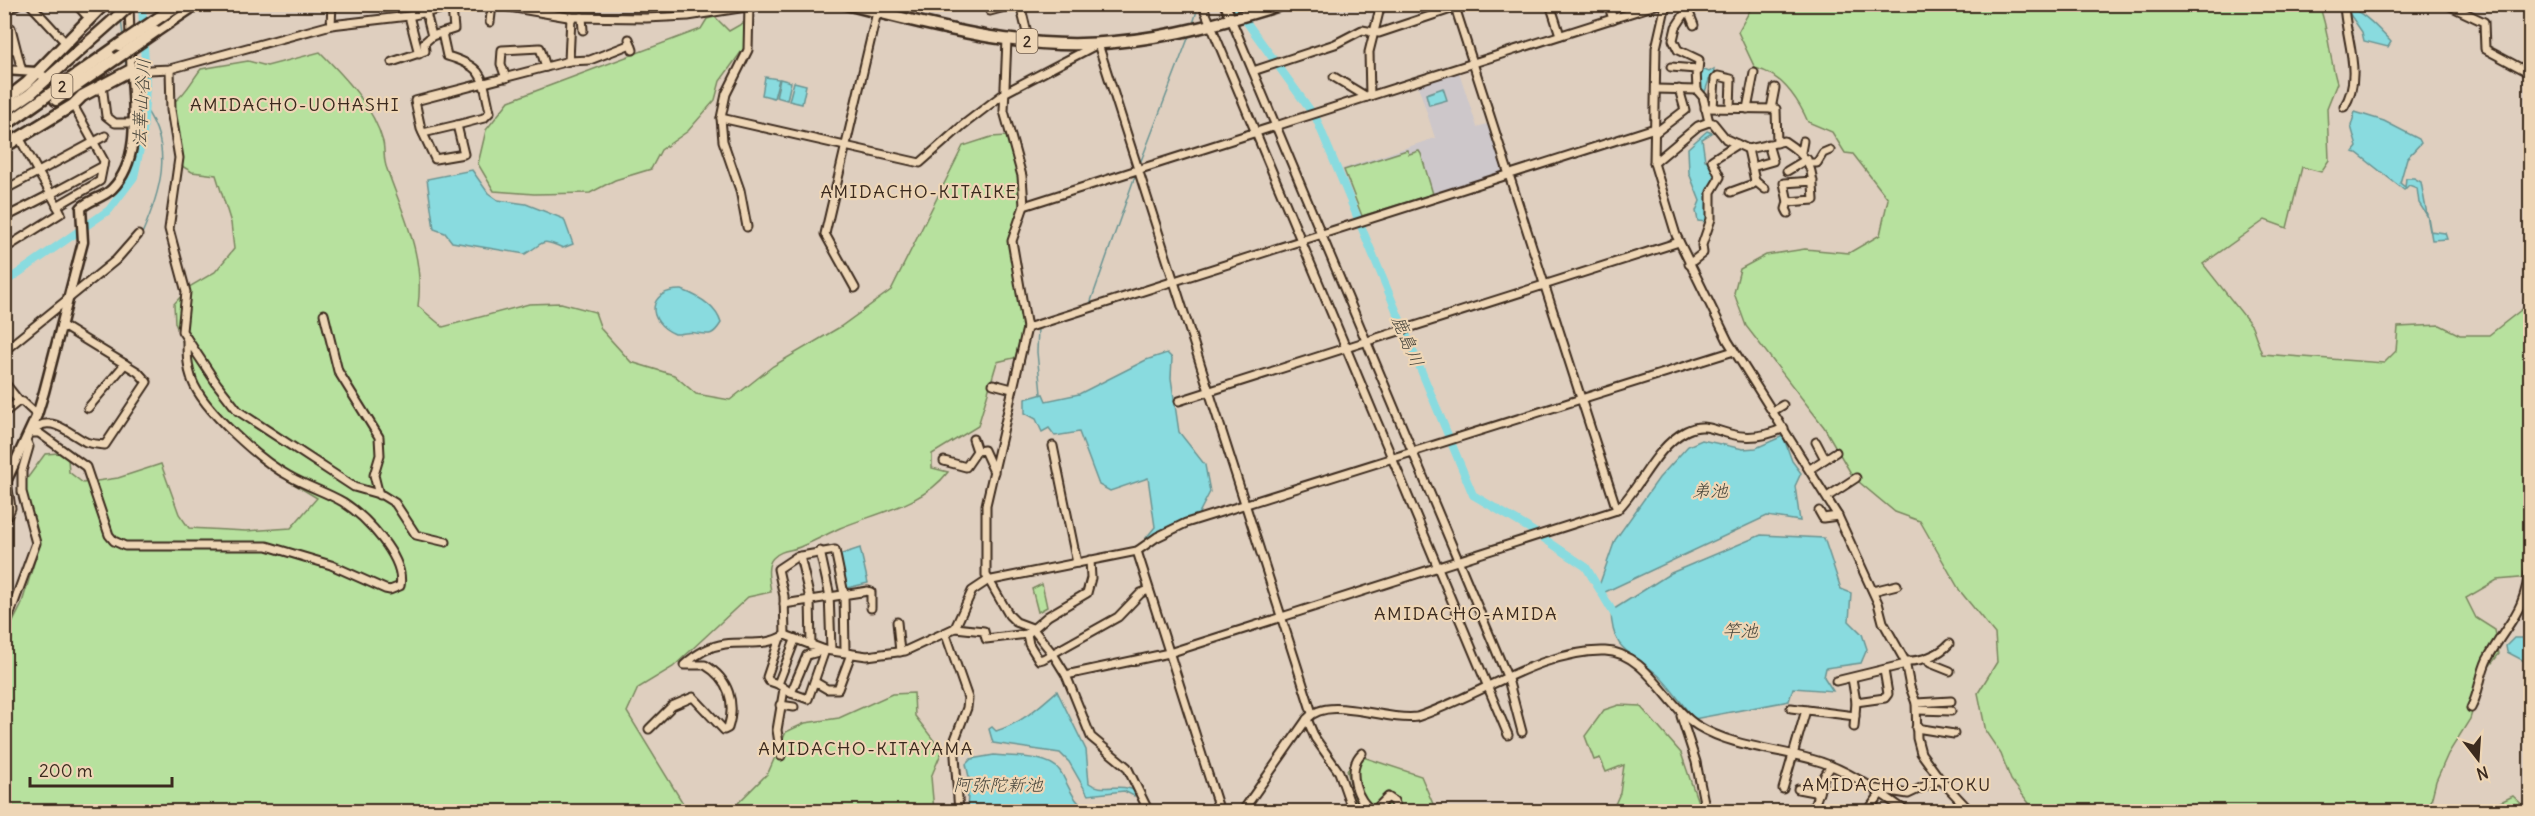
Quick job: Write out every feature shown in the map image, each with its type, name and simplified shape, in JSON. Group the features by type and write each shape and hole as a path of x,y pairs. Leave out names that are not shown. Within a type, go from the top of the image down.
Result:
{"highway":[{"name":"2","path":"4,101 40,74 65,42 104,4"},
{"path":"4,112 30,94 130,4"},
{"name":"2","path":"4,126 167,4"},
{"name":"2","path":"4,118 118,41 178,4"},
{"path":"4,131 31,117 196,4"},
{"name":"2","path":"846,4 950,29 1007,39 1098,44 1172,34 1283,4"},
{"name":"2","path":"4,147 21,142 74,108 81,94 103,89 132,70"}],"main road":[{"path":"1225,4 1231,19"},
{"path":"4,70 40,74"},
{"path":"6,484 37,415 82,242 80,214 83,206 111,191 124,172 133,143 132,70"}],"street":[{"path":"4,11 18,4"},
{"path":"30,4 65,42"},
{"path":"76,4 86,15 95,4"},
{"path":"130,4 132,70 170,69 331,25 409,16 464,4"},
{"path":"331,25 332,4"},
{"path":"534,12 538,4"},
{"path":"490,22 491,5 582,17 688,16 766,4"},
{"path":"990,11 1001,11 1018,4 1029,41"},
{"path":"1202,4 1508,735"},
{"path":"1369,96 1369,52 1381,4"},
{"path":"1253,71 1335,44 1362,30 1375,33 1466,4"},
{"path":"1550,4 1560,35"},
{"path":"1608,4 1613,19"},
{"path":"1024,206 1659,4"},
{"path":"1666,4 1656,48 1654,163 1665,204 1679,242 1734,351 1838,516 1873,591 1883,622 1906,663 1916,707 1916,728 1921,753 1940,779 1971,812"},
{"path":"2344,4 2354,75 2350,98 2344,106"},
{"path":"2446,4 2484,22 2485,49 2530,73"},
{"path":"747,227 740,190 723,141 721,118 726,94 748,50 749,6"},
{"path":"1455,6 1617,510"},
{"path":"1689,7 1694,25"},
{"path":"1689,7 1676,27 1673,40 1678,50 1699,60 1697,90 1709,107"},
{"path":"392,62 425,51 424,43 432,36 454,29 452,8"},
{"path":"855,288 825,234 877,12"},
{"path":"426,13 432,36"},
{"path":"409,16 419,54"},
{"path":"570,61 571,17"},
{"path":"582,17 582,30"},
{"path":"1231,19 1508,679 1522,732"},
{"path":"4,27 11,28 22,71"},
{"path":"423,133 484,118 490,112 478,70 447,56 442,33"},
{"path":"1007,39 1004,111 1022,176 1024,206 1012,241 1027,328 994,471 986,518 987,581 1009,615 1030,631 1053,654 1066,675 1091,737 1126,766 1149,812"},
{"path":"457,125 464,154 435,159 423,133 416,101 570,61 590,60 631,44"},
{"path":"721,118 920,163 963,125 1006,92 1098,44 1282,618 1315,738 1339,772 1353,812"},
{"path":"506,78 501,64 502,50 540,48 546,67"},
{"path":"4,49 16,50"},
{"path":"1671,67 1698,71"},
{"path":"170,69 171,110 179,158 169,229 186,292 182,331 238,411 354,487 395,503 416,535 446,542"},
{"path":"1709,122 1709,107 1715,79 1718,76 1731,79 1730,108"},
{"path":"1334,77 1369,96"},
{"path":"1747,109 1755,77"},
{"path":"1771,109 1775,88"},
{"path":"103,89 106,116 115,123 132,123"},
{"path":"1656,89 1697,90"},
{"path":"1027,328 1508,173 1655,131 1684,110 1679,90"},
{"path":"1709,107 1778,111 1777,143"},
{"path":"57,206 99,181 104,161 74,108"},
{"path":"1654,163 1698,126 1709,122 1713,123 1726,139 1748,149 1784,141 1801,152 1809,161 1813,181 1814,200 1788,202"},
{"path":"4,190 105,136"},
{"path":"1801,152 1803,141"},
{"path":"4,249 61,213 21,142"},
{"path":"1689,264 1702,253 1702,245 1711,219 1711,192 1720,177 1712,160 1737,144"},
{"path":"1752,167 1773,161 1768,144"},
{"path":"1748,149 1755,181 1765,189"},
{"path":"1787,171 1809,161 1817,163 1823,153 1830,150"},
{"path":"4,218 103,166"},
{"path":"1731,192 1753,184 1755,181"},
{"path":"1788,213 1784,183 1813,181"},
{"path":"4,351 116,260 138,235"},
{"path":"1179,401 1679,242"},
{"path":"324,314 338,371 379,437 380,455 374,475 379,495"},
{"path":"4,630 36,543 22,492 22,471 29,447 28,437 34,428 46,423 57,424 87,443 105,445 147,382 125,364 61,325"},
{"path":"28,437 39,433 86,467 109,535 114,541 125,546 267,546 331,565 385,589 396,589 400,586 402,577 389,549 356,512 343,502 270,465 214,411 193,383 187,366 187,339"},
{"path":"649,729 672,706 693,697 724,730 728,728 733,706 722,679 705,665 684,665 697,654 726,644 744,645 783,636 811,646 867,656 900,652 946,635 954,628 972,591 987,581 1137,551 1157,537 1186,523 1734,351"},
{"path":"88,408 125,364"},
{"path":"4,382 19,401 37,415"},
{"path":"993,384 1012,389"},
{"path":"4,413 19,401"},
{"path":"1773,411 1783,405"},
{"path":"1066,675 1169,652 1617,510 1659,455 1685,432 1705,426 1730,434 1759,436 1784,428"},
{"path":"973,439 977,451"},
{"path":"1816,442 1825,459"},
{"path":"1053,446 1077,563"},
{"path":"944,461 966,467 977,451 984,450 988,453 988,461 994,471"},
{"path":"1810,469 1836,452"},
{"path":"1827,497 1856,478"},
{"path":"4,524 10,508 6,484"},
{"path":"1819,511 1823,518 1838,516"},
{"path":"28,513 29,528"},
{"path":"815,682 827,689 838,689 848,652 844,594 835,550 820,551 800,556 778,569 784,604 783,636 766,677 769,681 808,699 828,650 830,596 820,551"},
{"path":"1137,551 1220,812"},
{"path":"800,556 810,599 811,646"},
{"path":"954,628 984,631 986,639 1030,631 1087,593 1091,578 1090,560"},
{"path":"2471,708 2488,658 2523,604 2528,589 2530,564"},
{"path":"1873,591 1897,585"},
{"path":"1030,631 1029,644 1039,660 1118,617 1141,593 1149,590"},
{"path":"784,604 844,594 859,596 871,592 871,608"},
{"path":"897,622 900,652"},
{"path":"946,635 968,698 967,708 954,742 959,812"},
{"path":"781,756 777,730 780,705 795,640"},
{"path":"1836,681 1927,658 1934,652 1943,651 1949,644"},
{"path":"785,689 807,655 828,650"},
{"path":"1242,812 1310,716 1335,708 1410,718 1561,657 1599,651 1616,652 1656,681 1680,713 1696,762 1706,812"},
{"path":"1927,658 1930,663 1950,671"},
{"path":"1856,702 1885,698 1888,694 1884,670"},
{"path":"1852,678 1856,702 1854,728"},
{"path":"1916,707 1951,701"},
{"path":"780,705 794,707"},
{"path":"1916,707 1951,711"},
{"path":"1791,708 1855,716"},
{"path":"1783,789 1806,710"},
{"path":"1680,713 1705,730 1724,739 1831,766 1877,791 1907,812"},
{"path":"1830,723 1831,713"},
{"path":"1916,728 1954,734"},
{"path":"1362,753 1354,766 1359,797 1374,811 1388,797 1394,801 1398,812"},
{"path":"1812,812 1831,766"},
{"path":"1877,791 1908,794 1940,779"},
{"path":"1798,789 1819,793"},
{"path":"1867,812 1877,791"}],"shaded area":[{"path":"1459,72 1477,127 1490,123 1504,168 1502,173 1361,217 1342,169 1435,138 1418,85"}],"green space":[{"path":"1753,5 2319,5 2337,83 2327,108 2329,160 2321,172 2302,167 2287,228 2265,220 2203,264 2252,326 2262,354 2384,363 2396,351 2398,327 2440,325 2460,335 2489,335 2530,303 2530,577 2497,580 2466,598 2476,618 2495,630 2499,654 2484,673 2470,719 2448,754 2436,781 2431,801 2442,811 2035,811 2011,780 2001,754 1986,732 1978,693 1997,662 1995,634 1960,591 1920,521 1895,512 1853,477 1824,427 1746,326 1734,293 1740,269 1766,255 1805,249 1849,253 1880,235 1888,199 1853,154 1845,153 1832,132 1808,122 1799,104 1787,88 1773,75 1755,68 1738,32"},
{"path":"715,17 729,31 748,20 747,44 720,81 715,100 688,131 661,150 651,169 615,180 590,193 534,194 494,191 478,164 486,130 509,101 701,29 707,19"},
{"path":"320,52 357,93 379,129 386,166 406,219 415,253 418,270 418,306 443,327 529,304 561,303 595,312 601,329 631,362 674,375 696,394 730,400 773,366 840,327 891,290 963,146 991,137 1007,136 1020,175 1021,205 1009,240 1024,329 1018,357 997,362 978,426 932,454 932,468 948,472 926,493 898,507 776,555 769,565 771,592 748,597 673,667 638,688 627,712 684,805 695,811 5,811 4,640 21,606 38,550 37,532 24,493 26,480 45,454 59,453 68,459 69,472 83,483 118,478 161,464 179,514 189,528 246,531 291,528 317,498 287,480 230,434 199,397 190,381 182,339 175,323 174,304 189,287 215,272 234,249 231,223 216,175 192,172 175,162 177,130 174,102 201,69 248,61 267,66"},
{"path":"1407,150 1409,154 1419,151 1421,154 1433,194 1362,216 1344,170"},
{"path":"1042,584 1047,607 1038,612 1032,589"},
{"path":"914,693 915,716 942,751 931,777 934,811 729,812 768,773 786,732 805,723 839,718 892,694"},
{"path":"1619,705 1640,706 1681,753 1701,811 1612,811 1620,793 1624,765 1606,772 1600,758 1594,760 1585,736 1604,710"},
{"path":"1360,756 1421,776 1436,811 1358,811 1347,770"},
{"path":"2513,796 2529,811 2482,811"}],"water":[{"path":"2350,7 2382,32 2391,42 2388,47 2364,41 2362,32 2349,13"},
{"path":"1700,68 1709,72 1714,69 1713,79 1709,80 1704,95 1699,86"},
{"path":"765,77 779,79 774,98 762,95"},
{"path":"780,79 791,82 787,100 776,97"},
{"path":"794,82 806,85 802,104 789,101"},
{"path":"1443,88 1447,100 1429,105 1426,94"},
{"path":"2355,112 2384,121 2419,139 2421,143 2407,158 2400,183 2405,187 2406,178 2414,178 2421,182 2427,216 2419,203 2417,188 2409,185 2404,190 2353,152 2357,147 2351,126"},
{"path":"1707,131 1712,133 1702,139 1705,160 1709,161 1718,175 1710,190 1708,222 1698,221 1696,211 1700,201 1689,173 1688,148"},
{"path":"472,170 488,193 498,200 526,204 564,219 573,244 563,248 546,242 525,254 452,242 445,233 434,229 427,179"},
{"path":"2430,231 2445,233 2447,239 2432,240"},
{"path":"682,290 711,307 721,323 716,330 708,334 691,332 675,334 665,329 659,322 655,315 656,300 670,291"},
{"path":"1167,353 1172,358 1171,378 1179,432 1205,465 1210,492 1198,515 1148,540 1146,538 1155,527 1148,478 1110,491 1099,485 1079,432 1055,436 1049,428 1042,432 1036,419 1025,413 1025,399 1043,394 1046,401 1079,394 1146,360"},
{"name":"弟池","path":"1783,436 1792,461 1801,473 1795,486 1800,521 1767,516 1603,593 1599,586 1615,540 1659,478 1688,446 1702,440 1743,449 1756,448"},
{"name":"竿池","path":"1761,535 1824,538 1841,589 1851,593 1849,621 1862,634 1867,649 1861,663 1826,668 1824,677 1833,691 1793,688 1789,701 1694,719 1663,680 1619,643 1612,625 1611,611 1671,573"},
{"path":"860,548 868,583 847,588 839,555"},
{"path":"2514,638 2530,638 2530,664 2507,652 2506,646"},
{"path":"1057,691 1086,750 1089,783 1100,787 1130,788 1136,791 1134,796 1124,791 1088,795 1069,762 1060,753 993,743 989,729 992,727 996,731 1013,724 1036,709"},
{"name":"阿弥陀新池","path":"994,755 1039,759 1048,762 1060,771 1074,796 1084,806 1122,805 1128,806 1132,811 967,811 969,777 966,764 971,759"}],"waterway":[{"path":"114,4 119,9"},
{"name":"法華山谷川","path":"4,283 109,210 134,177 143,135 146,86 142,4"},
{"path":"1193,24 1198,7"},
{"name":"鹿島川","path":"1235,8 1238,11"},
{"path":"121,19 123,36"},
{"name":"鹿島川","path":"1245,20 1316,118 1473,495 1527,527 1586,567 1617,619"},
{"path":"1139,166 1189,36"},
{"path":"125,58 126,66"},
{"path":"114,85 126,79"},
{"path":"141,236 154,203 162,154 154,123 144,107"},
{"path":"4,153 19,144"},
{"path":"1041,320 1090,304 1136,173"},
{"path":"1038,327 1037,352 1041,394"}],"tunnel":[{"path":"45,77 80,91"}],"district":[{"name":"AMIDACHO-UOHASHI","path":"295,104"},
{"name":"AMIDACHO-KITAIKE","path":"919,191"},
{"name":"AMIDACHO-AMIDA","path":"1466,613"},
{"name":"AMIDACHO-KITAYAMA","path":"866,748"},
{"name":"AMIDACHO-JITOKU","path":"1897,784"}]}
